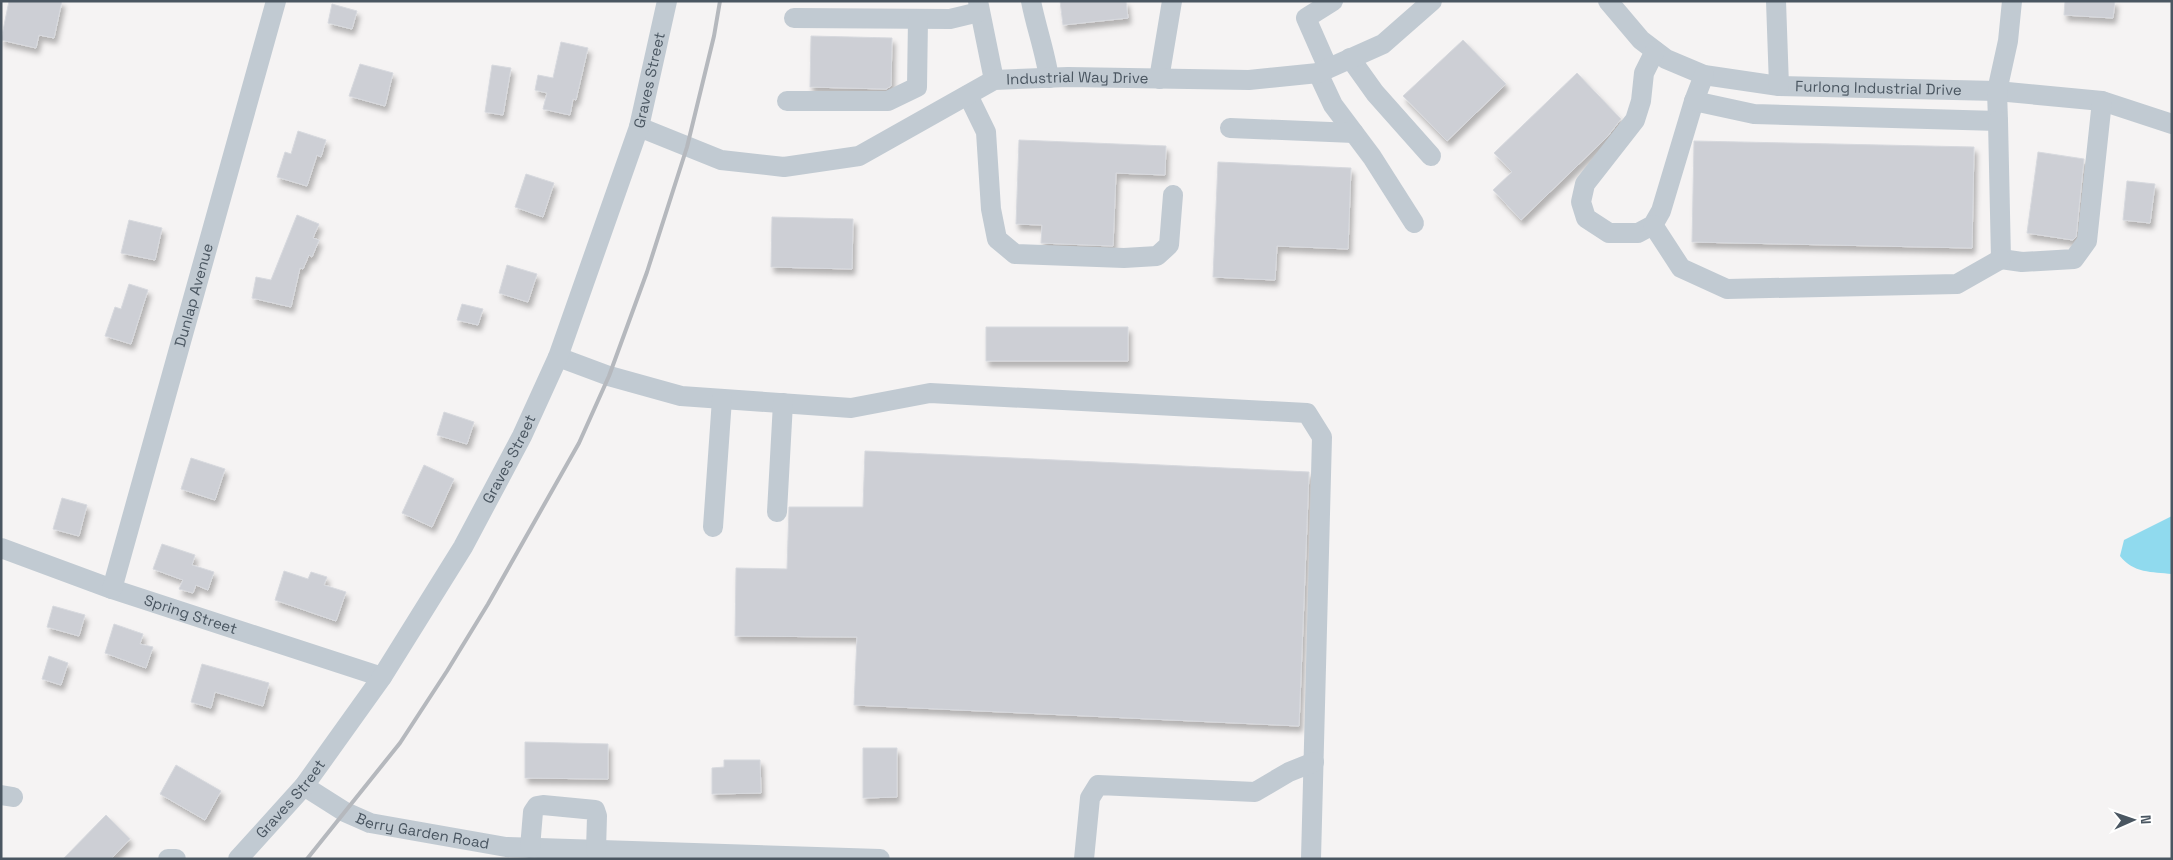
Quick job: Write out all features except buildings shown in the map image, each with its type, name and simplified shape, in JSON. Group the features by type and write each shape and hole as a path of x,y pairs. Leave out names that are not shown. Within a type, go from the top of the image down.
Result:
{"street":[{"name":"Dunlap Avenue","path":"112,589 276,1"},
{"name":"Graves Street","path":"238,859 304,786 382,677 463,547 522,436 558,357 639,127 667,1"},
{"path":"1031,1 1046,57 1049,78"},
{"path":"1159,78 1172,1"},
{"path":"1332,1 1306,18 1333,105 1372,156 1414,224"},
{"name":"Furlong Industrial Drive","path":"1608,1 1641,40 1666,59 1704,75 1779,86 1997,91 2102,101 2172,124"},
{"path":"1776,1 1779,86"},
{"path":"2001,259 1997,91 2008,41 2012,1"},
{"name":"Industrial Way Drive","path":"639,127 721,160 784,167 859,156 994,80 1049,78 1249,80 1323,71 1383,44 1422,4"},
{"path":"794,18 950,19 978,7 994,80"},
{"path":"787,101 888,101 917,87 918,19"},
{"path":"1656,51 1644,73 1641,101 1635,120 1585,184 1581,202 1586,218 1609,233 1638,233 1653,225 1661,211 1694,101 1704,75"},
{"path":"1350,58 1374,93 1431,156"},
{"path":"968,95 986,132 990,209 998,239 1015,254 1124,258 1157,256 1169,245 1173,195"},
{"path":"1694,101 1754,114 1998,121"},
{"path":"1653,225 1681,268 1727,289 1957,284 2001,259 2022,262 2074,259 2087,241 2102,101"},
{"path":"1230,128 1354,133"},
{"path":"558,357 609,376 682,396 722,399 851,408 930,393 1307,413 1322,437 1311,859"},
{"path":"713,526 722,399"},
{"path":"777,512 783,403"},
{"name":"Spring Street","path":"1,548 112,589 382,677"},
{"path":"1084,859 1090,798 1098,785 1255,792 1288,772 1314,762"},
{"name":"Berry Garden Road","path":"304,786 345,812 370,823 506,847 880,859"},
{"path":"530,848 533,812 537,806 543,805 595,810 596,850"},
{"path":"168,859 176,859"}],"water":[{"path":"2172,516 2172,574 2143,571 2125,562 2120,556 2124,540"}],"railway":[{"path":"307,859 400,743 488,604 579,443 609,376 647,272 687,147 714,36 720,1"}]}
